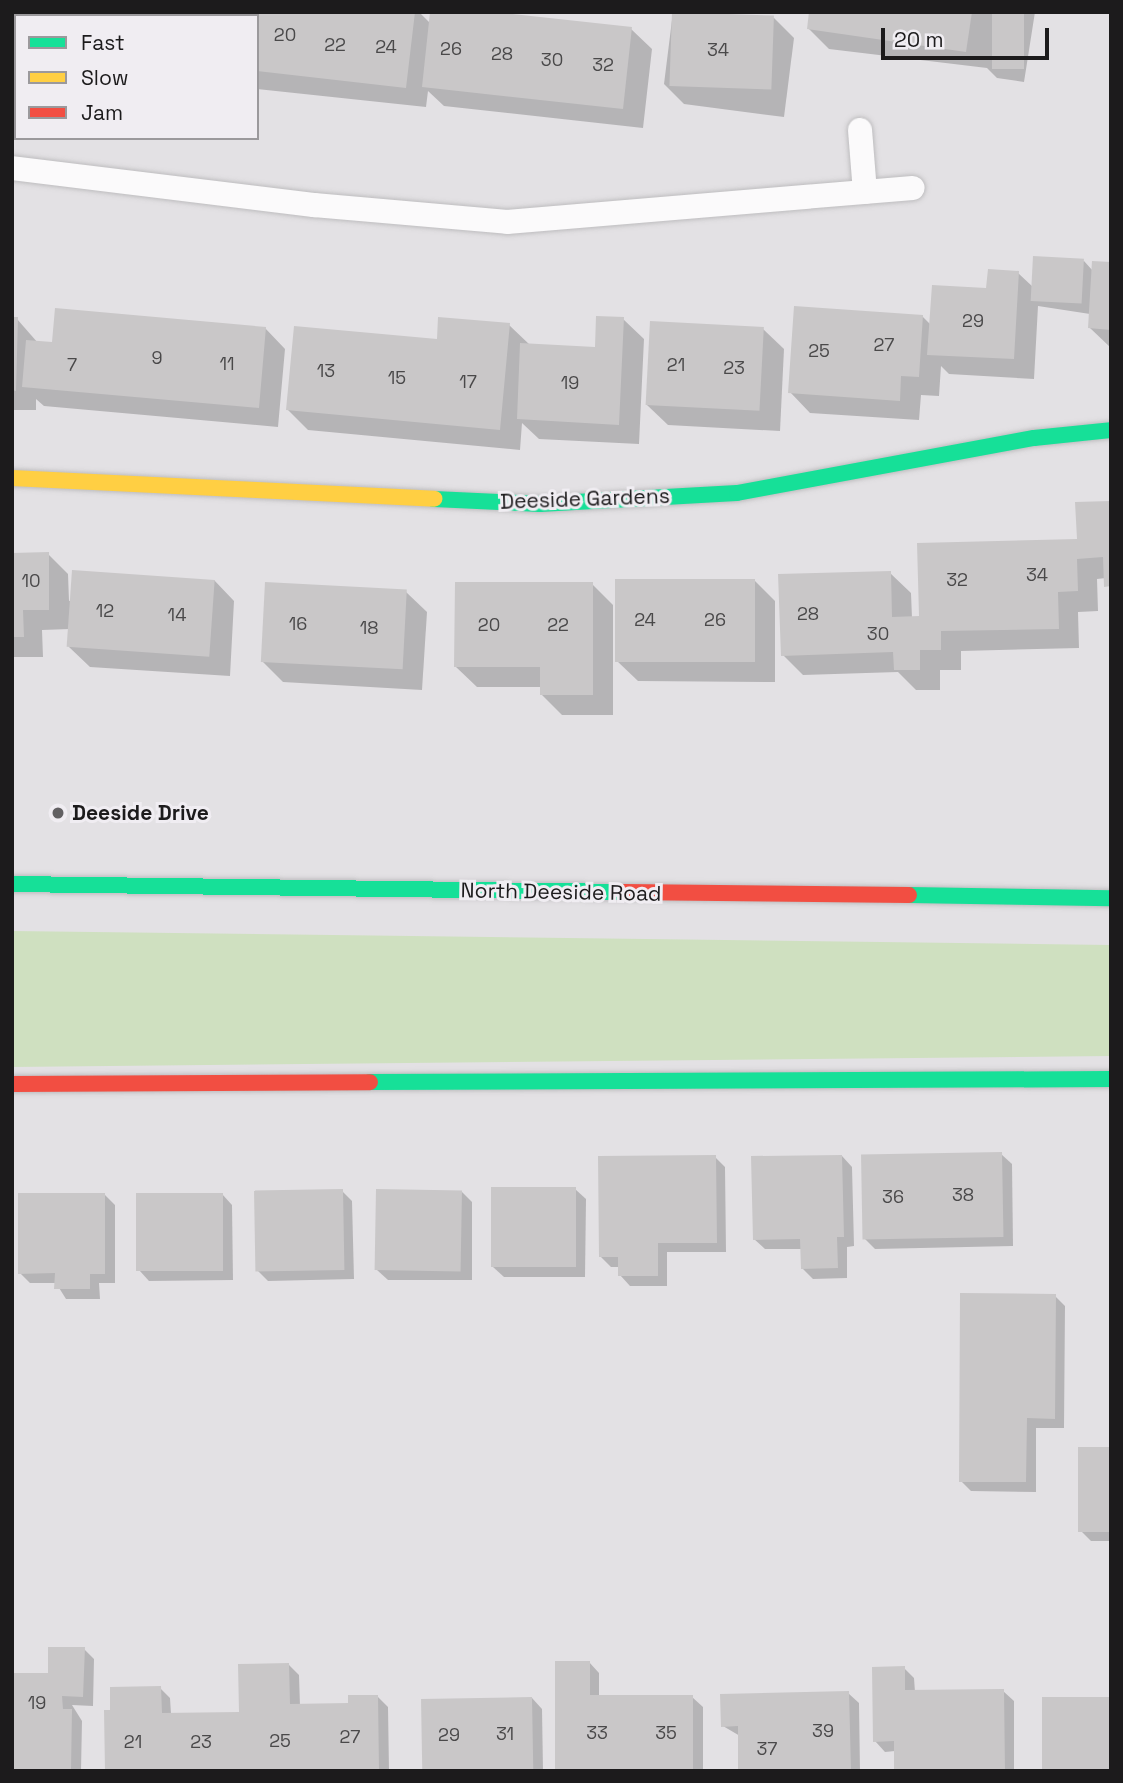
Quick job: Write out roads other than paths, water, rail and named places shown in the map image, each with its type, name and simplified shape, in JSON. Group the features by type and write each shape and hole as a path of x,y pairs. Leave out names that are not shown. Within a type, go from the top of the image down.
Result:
{"street":[{"name":"Deeside Gardens","path":"12,478 540,504 737,493 1034,438 1111,430"},
{"name":"North Deeside Road","path":"12,884 1111,898"},
{"path":"12,1084 1111,1079"}],"lane":[{"path":"860,130 865,192"},
{"path":"12,168 314,205 507,222 913,188"}],"place":[{"name":"Deeside Drive","path":"58,813"}]}
